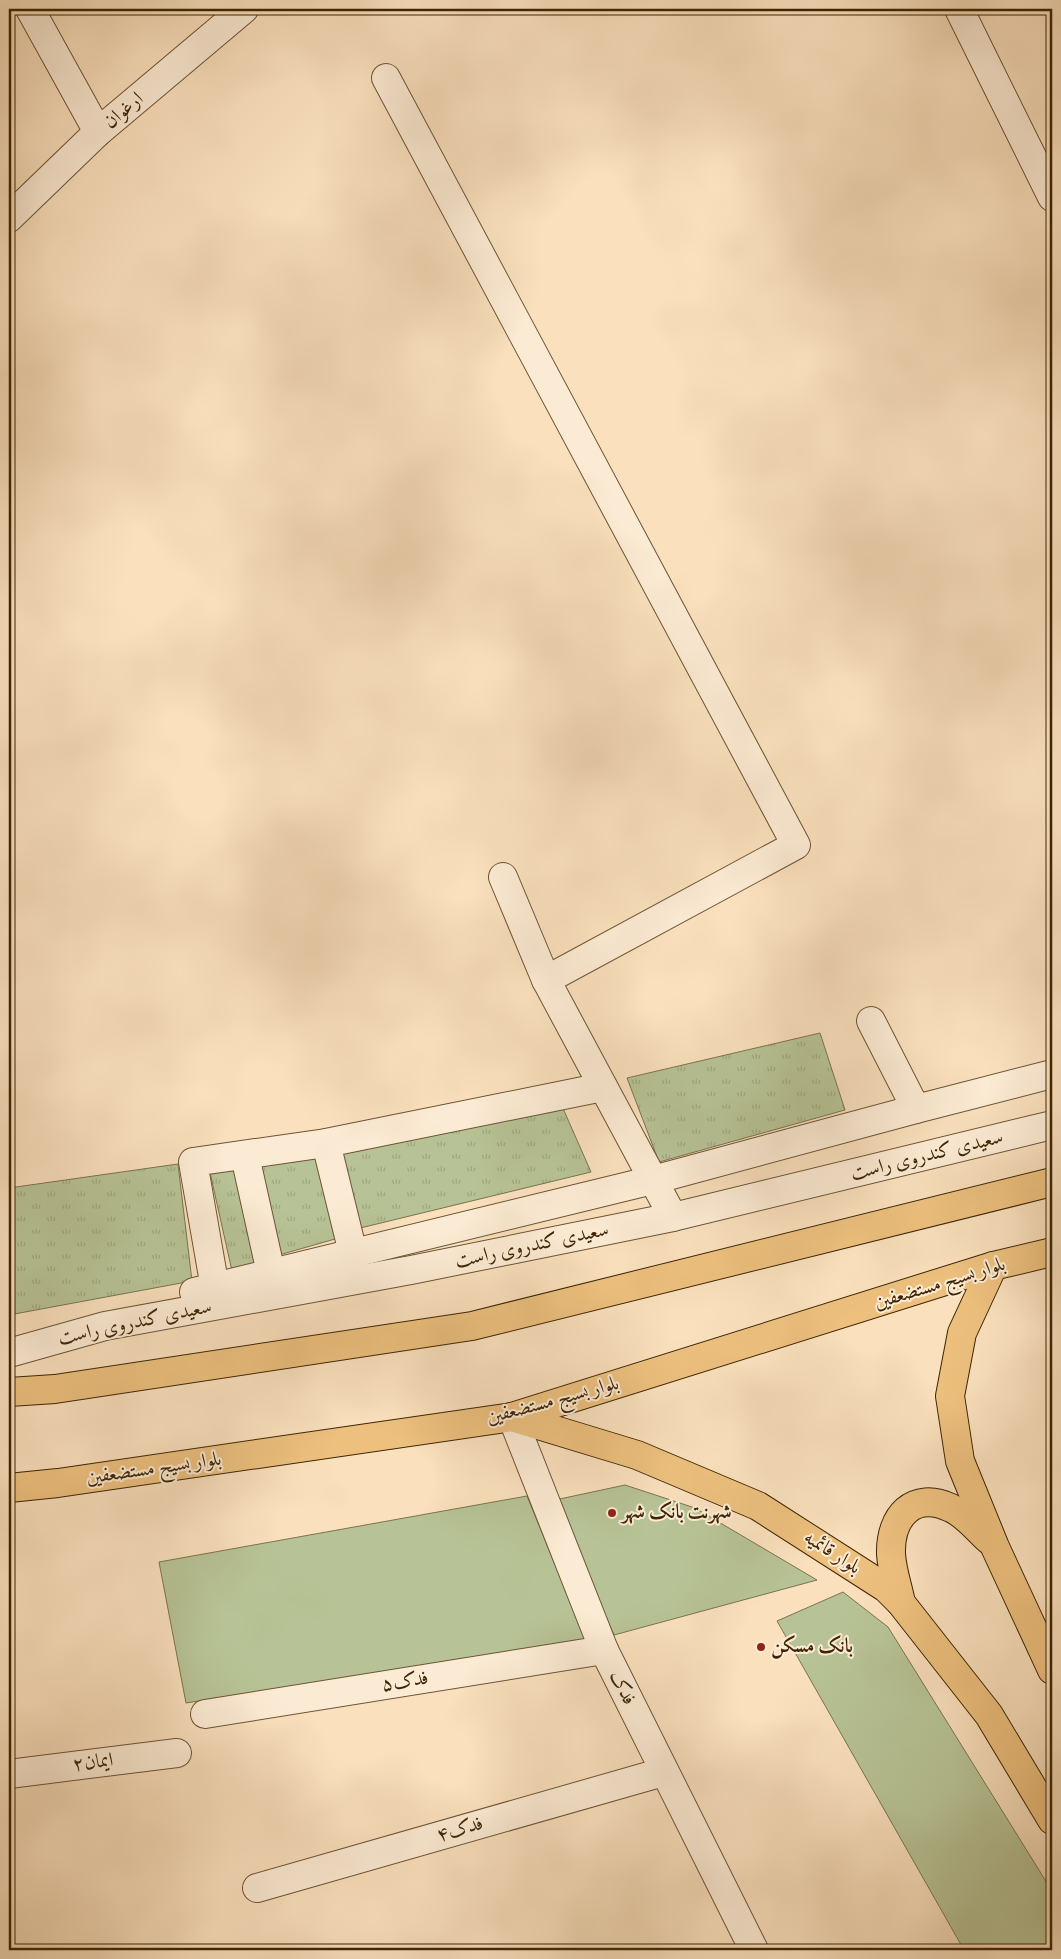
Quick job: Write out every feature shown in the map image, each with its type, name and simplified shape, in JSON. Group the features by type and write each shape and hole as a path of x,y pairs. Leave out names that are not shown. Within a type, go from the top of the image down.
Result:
{"main road":[{"path":"9,1392 55,1389 472,1326 1052,1182"},
{"name":"بلوار بسیج مستضعفین","path":"9,1488 68,1482 512,1417 993,1266 1052,1252"},
{"path":"993,1266 962,1333 950,1396 960,1461 995,1547 1052,1670"},
{"name":"بلوار قائمیه","path":"512,1417 637,1454 758,1506 886,1588 901,1603 989,1715 1052,1820"},
{"path":"901,1603 891,1554 893,1533 902,1513 916,1503 933,1501 952,1508 995,1547"}],"street":[{"path":"30,9 98,132"},
{"name":"ارغوان","path":"9,218 98,132 244,9"},
{"path":"959,9 1052,197"},
{"path":"386,78 796,845 546,980"},
{"path":"503,877 546,980 673,1217"},
{"path":"871,1021 916,1109"},
{"path":"9,1339 36,1327 215,1288 653,1180 1052,1074"},
{"path":"215,1288 193,1162 326,1143 603,1087"},
{"name":"سعیدی کندروی راست","path":"9,1352 105,1326 411,1270 673,1217 1052,1125"},
{"path":"326,1143 353,1253"},
{"path":"245,1156 271,1273"},
{"name":"فدک","path":"512,1417 604,1650 663,1772 754,1950"},
{"name":"فدک۵","path":"205,1714 604,1650"},
{"name":"ایمان۲","path":"9,1774 177,1753"},
{"name":"فدک۴","path":"257,1888 663,1772"}],"green space":[{"path":"820,1033 845,1110 659,1162 627,1078"},
{"path":"558,1097 591,1172 352,1230 337,1140"},
{"path":"318,1150 335,1239 279,1255 260,1160"},
{"path":"233,1157 256,1264 232,1271 209,1168"},
{"path":"178,1164 192,1281 9,1315 9,1188"},
{"path":"625,1485 695,1508 817,1580 614,1635 555,1500"},
{"path":"527,1496 586,1640 186,1703 159,1562"},
{"path":"843,1592 888,1627 1052,1891 1052,1950 964,1950 777,1621"}],"place":[{"name":"شهرنت بانک شهر","path":"612,1513"},
{"name":"بانک مسکن","path":"761,1647"}]}
